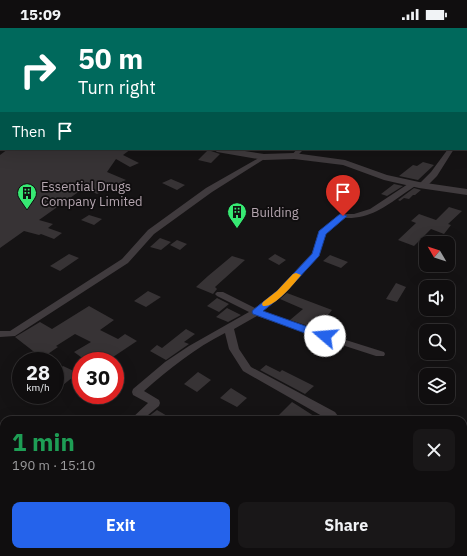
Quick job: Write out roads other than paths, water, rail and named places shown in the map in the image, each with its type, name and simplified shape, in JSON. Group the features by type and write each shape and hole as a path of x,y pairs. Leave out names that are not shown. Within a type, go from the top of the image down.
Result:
{"street":[{"path":"223,150 264,157 297,152 345,163 384,177 419,185 467,192"},
{"path":"140,416 155,403 137,392 160,371 212,336 256,312 280,293 316,254 322,233 343,216 350,217 366,215 419,185 434,174 450,150"},
{"path":"0,334 12,334 96,281 125,261 151,232 182,209 209,190 264,157"},
{"path":"220,294 256,312 311,332 380,354"},
{"path":"229,328 234,349 247,369 332,416"}],"place":[{"name":"Essential Drugs Company Limited","path":"27,210"},
{"name":"Building","path":"237,229"}]}
